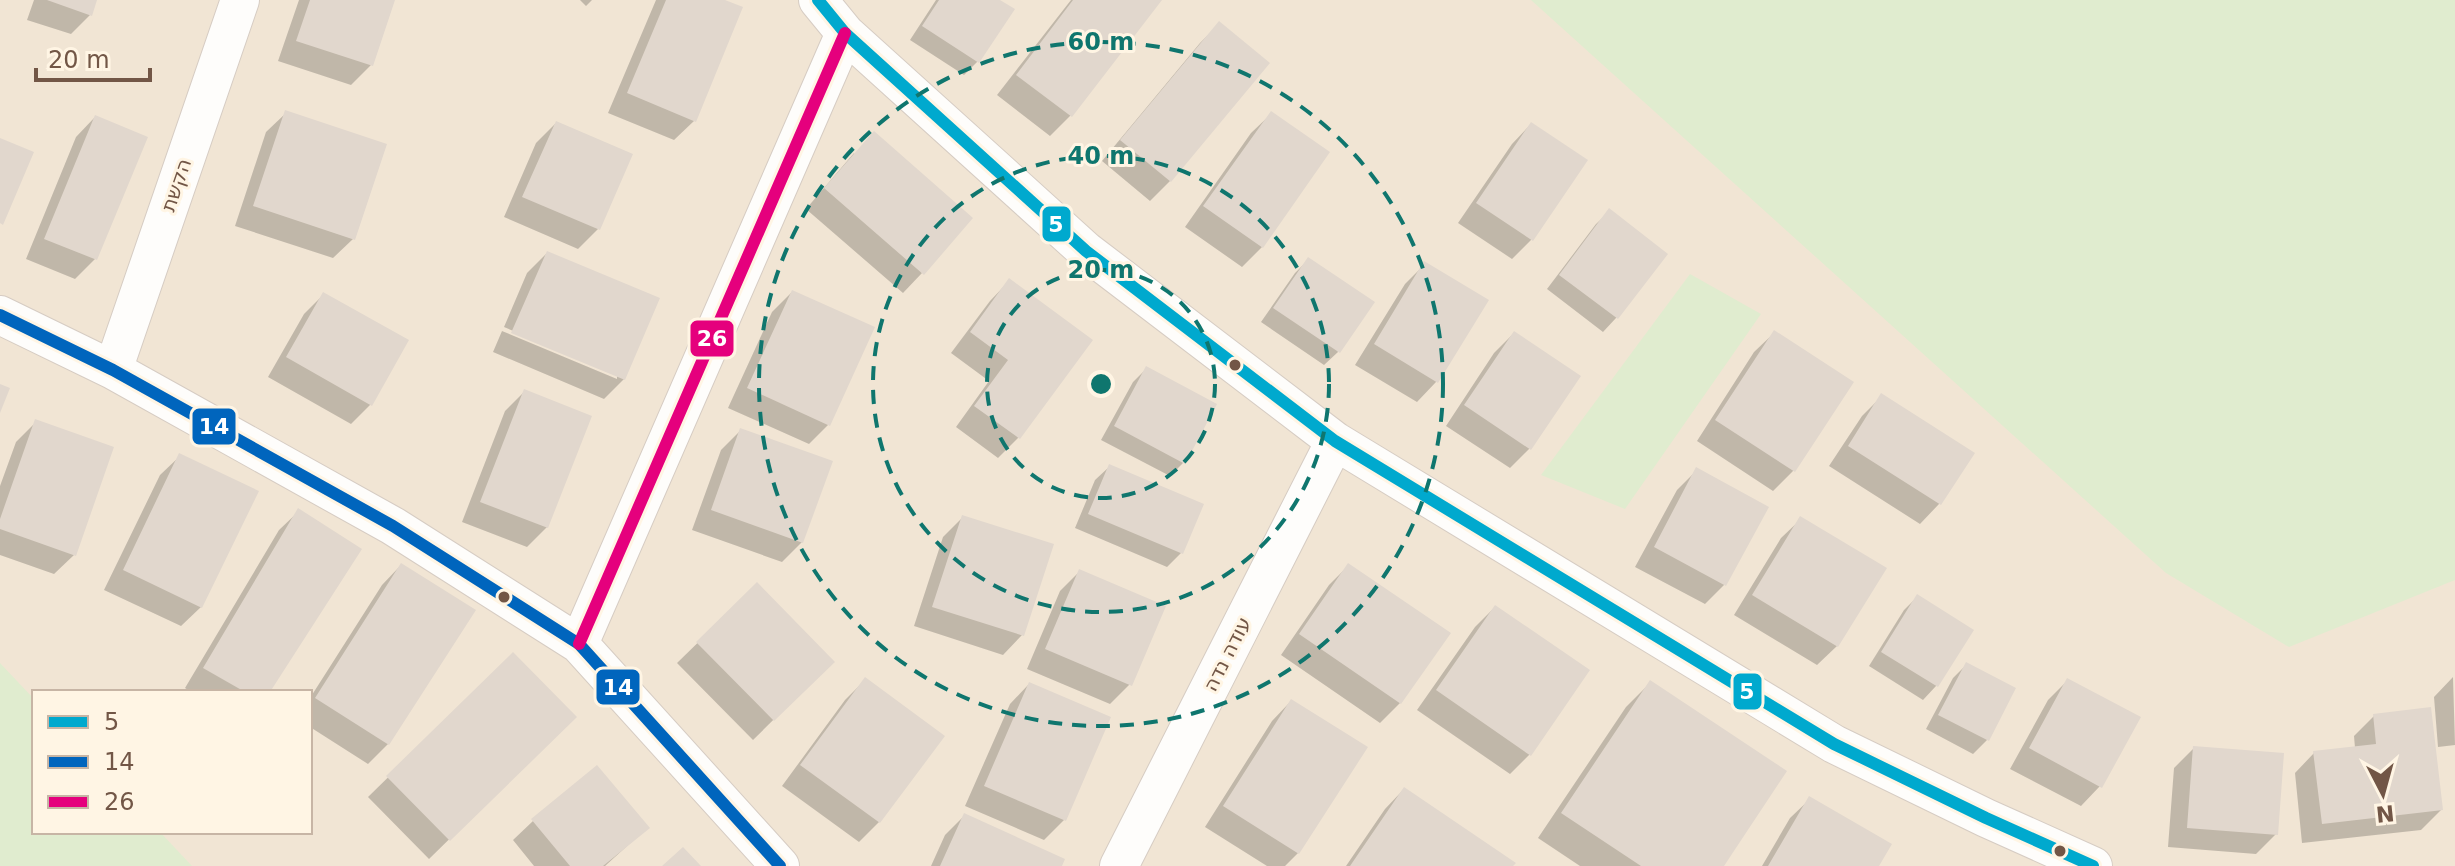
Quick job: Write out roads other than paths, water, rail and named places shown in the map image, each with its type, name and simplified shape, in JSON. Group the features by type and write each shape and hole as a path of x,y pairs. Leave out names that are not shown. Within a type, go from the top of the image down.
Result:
{"street":[{"name":"הקשת","path":"113,370 240,0"},
{"path":"818,0 845,33 1086,251 1335,441 1834,744 2093,866"},
{"path":"579,644 845,33"},
{"path":"0,315 113,370 393,526 579,644 780,866"},
{"name":"עודה נדה","path":"1120,866 1335,441"}]}
